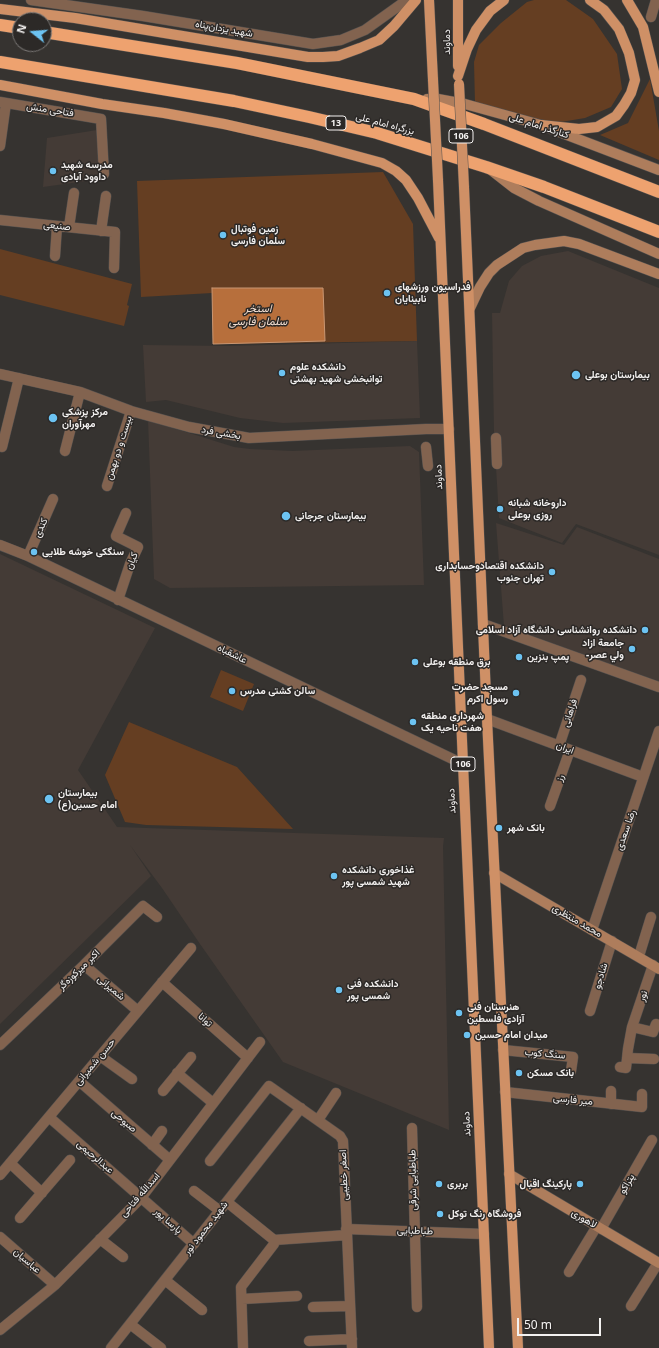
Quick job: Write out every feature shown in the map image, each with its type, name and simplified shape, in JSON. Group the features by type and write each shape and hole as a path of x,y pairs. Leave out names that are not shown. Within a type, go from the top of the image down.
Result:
{"highway":[{"path":"0,25 12,27"},
{"path":"52,33 237,63 414,98 659,192"},
{"name":"بزرگراه امام علی","path":"0,62 234,101 377,133 486,167 551,190 659,232"}],"main road":[{"path":"0,9 75,18 308,57 323,57 338,56 379,40 394,26 416,0"},
{"name":"دماوند","path":"429,0 490,1348"},
{"name":"دماوند","path":"458,0 458,80"},
{"path":"458,80 467,49 476,30 490,11 504,0"},
{"path":"540,125 579,129 597,127 616,116 624,106 631,93 635,80 629,52 619,29 604,10 590,0"},
{"path":"627,0 643,27 659,92"},
{"name":"106","path":"458,80 470,308 486,719 518,1324 518,1348"},
{"path":"0,85 102,104 224,124 312,144 382,163 396,171 406,180 418,198 440,239"},
{"name":"کنارگذر امام علی","path":"414,98 438,99 465,104 540,125 659,170"},
{"path":"486,167 514,188 539,201 659,254"},
{"path":"470,308 480,287 489,273 497,265 523,248 542,244 564,241 579,244 659,274"},
{"name":"محمد منتظری","path":"494,873 656,967"},
{"name":"لاهوری","path":"509,1174 658,1263"},
{"path":"518,1324 523,1348"},
{"path":"484,1348 488,1326"}],"street":[{"name":"شهید یزدان‌پناه","path":"35,0 313,44 341,40 365,30 407,0"},
{"path":"108,11 111,0"},
{"path":"651,17 656,0"},
{"path":"0,146 3,103"},
{"name":"فتاحی منش","path":"3,103 101,119 104,174"},
{"path":"69,227 74,193"},
{"path":"101,231 106,196"},
{"name":"صنیعی","path":"0,220 115,232 114,268"},
{"path":"55,256 57,226"},
{"name":"بخشی فرد","path":"0,374 80,392 131,411 189,427 249,438 449,429"},
{"path":"2,447 19,378"},
{"path":"65,451 80,392"},
{"name":"بیست و دو بهمن","path":"106,486 131,411"},
{"path":"496,438 497,464"},
{"path":"426,446 428,466"},
{"name":"کندی","path":"28,556 53,499"},
{"name":"کیان","path":"118,600 130,564 138,547 116,536 126,513"},
{"name":"عاشقباه","path":"0,544 463,764"},
{"path":"483,624 659,687"},
{"name":"فراهانی","path":"559,746 581,680"},
{"name":"ایران","path":"486,719 643,777"},
{"name":"رضا سعدی","path":"592,930 659,731"},
{"name":"رز","path":"550,806 570,750"},
{"name":"اکبر میرکوزه‌گر","path":"0,1045 144,906 158,917"},
{"path":"639,956 651,917"},
{"name":"شادجو","path":"590,1011 612,941"},
{"name":"حسن شمیرانی","path":"0,1176 191,948"},
{"name":"شمیرانی","path":"84,965 138,1011"},
{"name":"نور","path":"627,1054 632,1027 656,967"},
{"name":"توانا","path":"162,982 248,1058"},
{"path":"632,1027 653,1032 656,1024"},
{"name":"اسدالله فتاحی","path":"0,1330 55,1285 141,1198 260,1042"},
{"name":"سنگ کوب","path":"503,1050 573,1056 572,1070"},
{"path":"620,1067 626,1068 627,1054 654,1059"},
{"path":"100,1056 132,1079"},
{"path":"163,1091 191,1056"},
{"path":"178,1073 213,1104"},
{"name":"صبوحی","path":"79,1081 170,1160"},
{"name":"اصغر خطیبی","path":"210,1161 269,1086 340,1136 343,1141 352,1344"},
{"path":"610,1104 611,1091"},
{"name":"میر فارسی","path":"505,1092 642,1107 642,1094"},
{"path":"318,1120 336,1094"},
{"name":"شهید محمود نور","path":"111,1348 301,1108"},
{"name":"عبدالرحیمی","path":"49,1117 141,1198"},
{"name":"طباطبایی شرقی","path":"412,1128 417,1307"},
{"path":"152,1145 162,1131"},
{"name":"پتراکو","path":"569,1272 599,1228 652,1140"},
{"path":"20,1218 70,1160"},
{"path":"10,1163 42,1193"},
{"path":"194,1192 220,1211"},
{"name":"پارسا پور","path":"141,1198 194,1244"},
{"path":"227,1202 274,1240 274,1244 241,1287 243,1348"},
{"name":"طباطبایی","path":"274,1240 346,1232 414,1231 484,1234"},
{"name":"عباسیان","path":"0,1237 55,1285"},
{"path":"100,1239 123,1257"},
{"path":"631,1306 658,1263"},
{"path":"165,1280 202,1310"},
{"path":"242,1299 297,1296"},
{"path":"312,1307 350,1306"},
{"path":"130,1324 161,1348"},
{"path":"309,1341 352,1344"}],"shaded area":[{"path":"534,0 566,0 593,19 617,54 622,89 611,107 585,118 555,123 475,103 474,62 479,45 501,23 527,2"},
{"path":"650,79 659,131 659,160 600,135 628,123"},
{"path":"97,130 101,179 43,187 47,138"},
{"path":"383,172 413,224 417,341 213,344 212,293 141,297 137,181"},
{"path":"0,249 132,284 124,326 0,295"},
{"name":"بیمارستان بوعلی","path":"568,251 659,288 659,555 576,524 562,543 499,518 494,432 492,313 500,313 509,281 522,266 541,256"},
{"name":"دانشکده علوم توانبخشی شهید بهشتی","path":"417,341 420,418 283,423 240,418 166,400 146,402 143,345 228,346"},
{"name":"بیمارستان جرجانی","path":"148,420 234,447 250,449 292,451 410,446 419,452 424,585 170,588 154,579"},
{"path":"496,523 564,545 577,527 659,559 659,682 504,626"},
{"path":"0,554 155,628 78,770 117,827 444,838 449,1130 283,1062 162,888 130,845 151,876 0,1024"},
{"name":"سالن کشتی مدرس","path":"221,670 254,684 243,711 210,697"},
{"path":"129,722 237,767 293,829 146,825 125,822 105,775"}],"water":[{"name":"استخر سلمان فارسی","path":"212,288 323,288 325,341 213,344"}],"place":[{"name":"مدرسه شهید داوود آبادی","path":"53,171"},
{"name":"زمین فوتبال سلمان فارسی","path":"223,235"},
{"name":"فدراسیون ورزشهای نابینایان","path":"387,293"},
{"name":"دانشکده علوم توانبخشی شهید بهشتی","path":"282,373"},
{"name":"بیمارستان بوعلی","path":"576,375"},
{"name":"مرکز پزشکی مهرآوران","path":"53,418"},
{"name":"داروخانه شبانه روزی بوعلی","path":"500,509"},
{"name":"بیمارستان جرجانی","path":"286,516"},
{"name":"سنگکی خوشه طلایی","path":"34,552"},
{"name":"دانشکده اقتصادوحسابداری تهران جنوب","path":"552,572"},
{"name":"دانشکده روانشناسی دانشگاه آزاد اسلامی","path":"645,630"},
{"name":"جامعة ازاد -ولي عصر","path":"632,649"},
{"name":"پمپ بنزین","path":"519,657"},
{"name":"برق منطقه بوعلی","path":"415,662"},
{"name":"سالن کشتی مدرس","path":"232,691"},
{"name":"مسجد حضرت رسول اکرم","path":"516,693"},
{"name":"شهرداری منطقه هفت ناحیه یک","path":"413,722"},
{"name":"بیمارستان امام حسین(ع)","path":"49,799"},
{"name":"بانک شهر","path":"499,828"},
{"name":"غذاخوری دانشکده شهید شمسی پور","path":"334,876"},
{"name":"دانشکده فنی شمسی پور","path":"339,990"},
{"name":"هنرستان فنی آزادی فلسطین","path":"459,1013"},
{"name":"میدان امام حسین","path":"467,1035"},
{"name":"بانک مسکن","path":"519,1073"},
{"name":"بربری","path":"439,1184"},
{"name":"پارکینگ اقبال","path":"580,1184"},
{"name":"فروشگاه رنگ توکل","path":"440,1214"}]}
